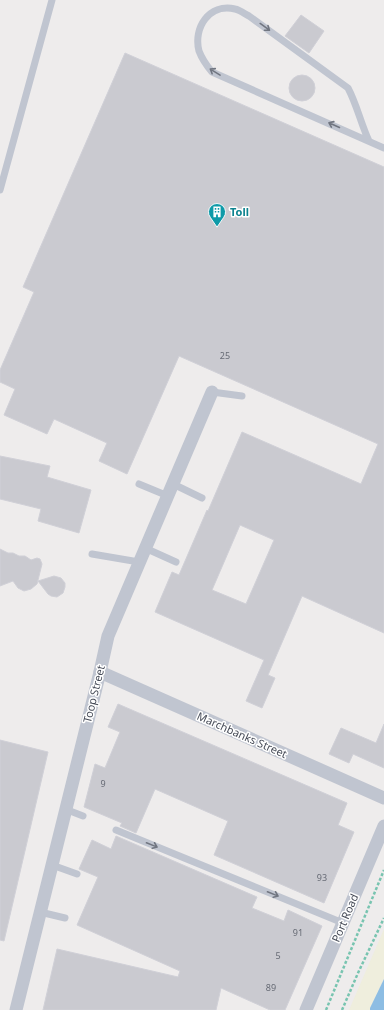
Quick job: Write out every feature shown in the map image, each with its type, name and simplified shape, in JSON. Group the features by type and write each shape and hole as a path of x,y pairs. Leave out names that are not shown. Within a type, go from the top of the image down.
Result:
{"street":[{"name":"Toop Street","path":"16,1010 108,636 212,392"},
{"name":"Marchbanks Street","path":"100,672 384,798"},
{"name":"Port Road","path":"306,1010 384,826"}],"lane":[{"path":"0,190 52,0"},
{"path":"369,141 359,118 356,103 348,88 249,16 235,9 224,9 212,12 203,21 198,33 200,52 204,62 212,72 384,148"},
{"path":"212,392 242,396"},
{"path":"139,484 202,498"},
{"path":"146,548 176,562"},
{"path":"92,554 139,562"},
{"path":"65,809 83,816"},
{"path":"116,830 343,923"},
{"path":"52,865 77,874"},
{"path":"40,912 65,918"}],"path":[{"path":"326,1010 384,870"},
{"path":"342,1010 384,918"}],"sand":[{"path":"384,929 384,979 370,1010 349,1010"}],"water":[{"path":"384,979 384,1010 370,1010 370,1008"}],"building":[{"path":"301,15 324,31 309,53 285,36"},
{"name":"Toll","path":"125,53 384,167 384,633 302,596 268,675 275,678 262,708 246,701 264,660 155,612 172,572 179,575 242,432 361,484 378,444 179,356 127,474 99,461 107,443 54,419 47,434 4,415 15,389 0,382 0,370 34,292 23,287","holes":["240,525 274,540 246,604 212,590"]},
{"path":"302,75 311,79 315,88 311,97 302,101 293,97 289,88 293,79"},
{"path":"0,456 50,466 47,477 91,490 79,533 38,521 41,509 0,499"},
{"path":"0,549 8,553 25,556 31,560 37,558 40,559 42,564 37,584 31,589 24,591 18,588 13,581 0,586"},
{"path":"54,576 61,578 65,583 63,593 57,597 48,594 38,581"},
{"path":"118,704 347,803 338,825 354,832 324,903 214,855 228,821 155,789 136,833 120,826 122,823 84,807 95,764 105,768 120,732 108,727"},
{"path":"384,724 384,768 353,754 349,763 329,754 341,728 376,743"},
{"path":"0,740 48,752 4,941 0,940"},
{"path":"116,836 257,897 252,908 284,921 288,910 322,926 285,1010 270,1010 221,988 216,1010 43,1010 57,949 178,977 180,971 77,925 98,877 79,869 92,840 111,849"}],"place":[{"name":"Toll","path":"217,227"}]}
